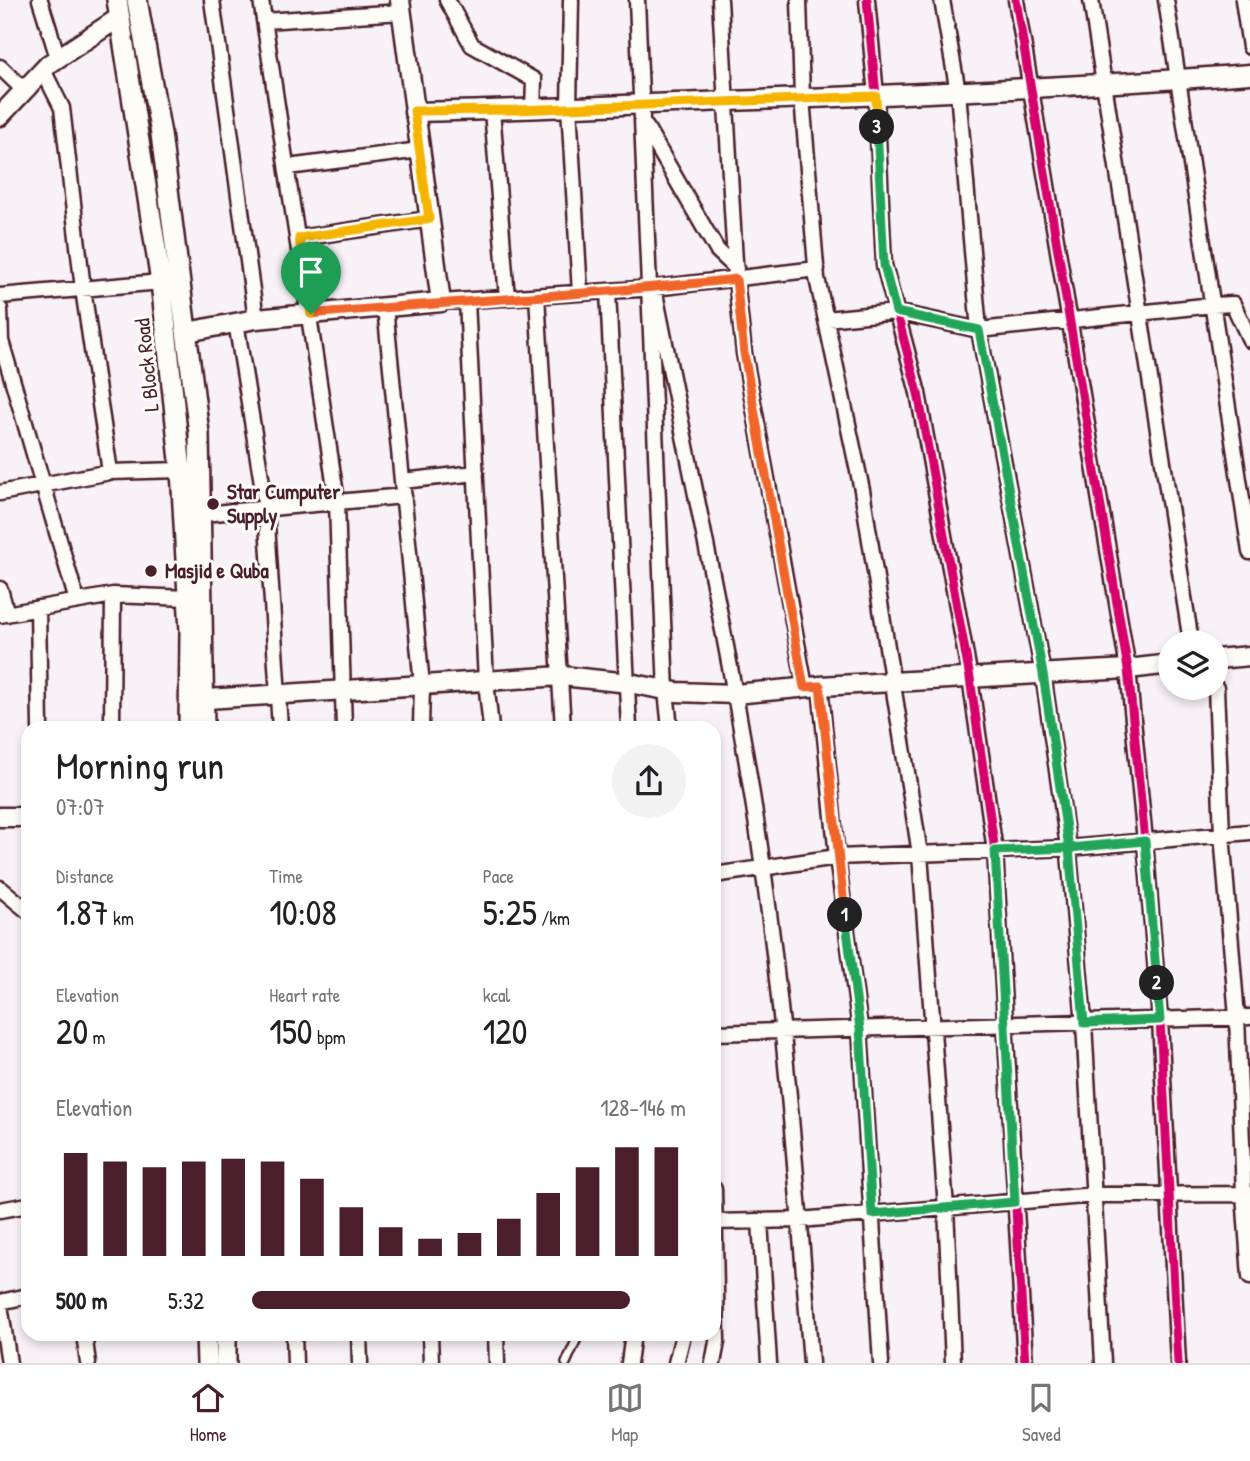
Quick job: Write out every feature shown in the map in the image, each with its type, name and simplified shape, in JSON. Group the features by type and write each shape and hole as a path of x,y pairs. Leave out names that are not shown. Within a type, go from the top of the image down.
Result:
{"main road":[{"name":"L Block Road","path":"137,0 161,134 199,433 188,598 197,700 202,721"},
{"name":"L Block Road","path":"118,8 161,282 181,470 193,515 197,700 190,721"},
{"path":"206,1341 207,1363"},
{"path":"226,1341 226,1363"}],"street":[{"path":"40,0 58,58"},
{"path":"212,0 256,319"},
{"path":"261,0 311,314 337,501 344,721"},
{"path":"447,0 472,45 534,79 533,109"},
{"path":"571,0 569,107 580,293"},
{"path":"637,0 652,288 669,721"},
{"path":"720,0 736,273 744,353 812,687 860,1029 881,1363"},
{"path":"799,0 802,98 817,269 862,490 919,854 946,1208 953,1363"},
{"path":"867,0 876,96 884,265 918,393 970,678 995,851 1025,1363"},
{"path":"942,0 958,92 979,330 1043,674 1069,848 1084,1023 1103,1363"},
{"path":"1016,0 1128,669 1160,1020 1178,1363"},
{"path":"1091,0 1189,630"},
{"path":"1166,0 1250,552"},
{"path":"1243,0 1250,47"},
{"path":"264,21 401,6 441,302"},
{"path":"0,116 43,70 118,8"},
{"path":"0,67 24,90"},
{"path":"43,70 62,108 83,289 110,472"},
{"path":"414,111 569,107 643,113 727,101 1030,89 1250,74"},
{"path":"492,110 506,298"},
{"path":"643,113 717,250 736,273"},
{"path":"288,167 420,150"},
{"path":"299,238 429,219"},
{"path":"187,332 256,319 441,302 652,288 736,273 817,269"},
{"path":"0,296 161,282"},
{"path":"652,288 735,694 763,868 783,1031 811,1363"},
{"path":"608,291 629,721"},
{"path":"537,296 563,721"},
{"path":"467,300 490,721"},
{"path":"826,319 896,312 979,330 1233,304 1250,340"},
{"path":"385,307 422,685 421,721"},
{"path":"0,310 1,341 77,601"},
{"path":"236,322 266,508 280,721"},
{"path":"0,493 110,472 181,470"},
{"path":"402,481 476,473"},
{"path":"193,515 404,496"},
{"path":"0,589 3,614 113,595 188,598"},
{"path":"112,721 113,595"},
{"path":"38,608 40,721"},
{"path":"1228,658 1250,656"},
{"path":"197,700 562,677 629,683 666,691 735,694 1158,666"},
{"path":"1216,700 1222,834 1244,1017 1250,1277"},
{"path":"0,817 21,817"},
{"path":"721,874 837,857 1069,848 1250,832"},
{"path":"0,888 21,905"},
{"path":"721,1034 1244,1017"},
{"path":"721,1222 800,1220 1094,1195 1247,1194"},
{"path":"0,1210 21,1206"},
{"path":"760,1221 769,1363"},
{"path":"9,1363 0,1303 21,1298"},
{"path":"85,1341 88,1363"},
{"path":"294,1341 295,1363"},
{"path":"359,1341 360,1363"},
{"path":"430,1341 431,1363"},
{"path":"496,1341 496,1363"},
{"path":"629,1363 632,1341"},
{"path":"676,1363 682,1341"},
{"path":"713,1363 717,1341"}],"lane":[{"path":"566,1363 576,1341"}],"cycle path":[{"path":"867,0 876,95 884,265 918,393 970,678 995,851 1025,1363"},
{"path":"1016,0 1128,669 1160,1020 1178,1363"}],"place":[{"name":"Star Cumputer Supply","path":"213,504"},
{"name":"Masjid e Quba","path":"151,571"}],"route":[{"path":"311,314 299,238 429,219 414,111 517,110 876,96 884,265 896,312 979,330 1043,674 1069,848 1084,1023 1160,1020 1145,841 1069,848 995,851 1015,1202 872,1214 860,1029 837,857 820,686 804,687 744,353 736,279 650,289 441,302 311,314"}]}
